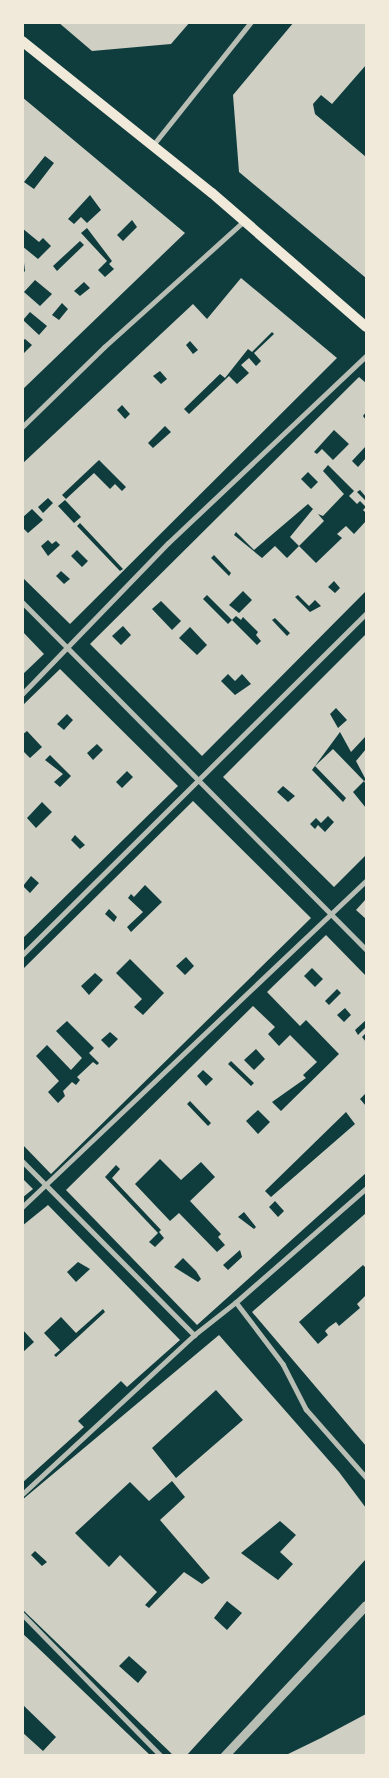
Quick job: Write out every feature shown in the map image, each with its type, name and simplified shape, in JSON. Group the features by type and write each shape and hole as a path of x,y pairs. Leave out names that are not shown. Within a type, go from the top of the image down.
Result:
{"main road":[{"path":"22,41 244,221 366,327"}],"street":[{"path":"152,145 251,22"},
{"path":"22,427 104,348 244,221"},
{"path":"22,694 68,649 168,544 366,356"},
{"path":"22,602 366,950"},
{"path":"22,956 366,613"},
{"path":"22,1207 47,1186 366,881"},
{"path":"22,1161 194,1335"},
{"path":"22,1494 194,1335 236,1302 366,1188"},
{"path":"236,1302 283,1364 306,1409 366,1477"},
{"path":"224,1756 366,1605"},
{"path":"22,1614 161,1756"}],"building":[{"path":"58,22 190,22 171,44 92,51"},
{"path":"294,22 366,22 366,65 332,104 321,95 313,104 315,114 366,157 366,278 239,172 233,95"},
{"path":"22,97 185,233 22,390 22,355 32,345 25,339 22,341 22,274 25,271 22,246 38,259 51,246 43,238 39,242 22,228","holes":["45,156 54,163 34,189 24,182","90,195 101,210 87,223 81,217 74,224 68,219","132,220 137,227 123,241 117,235","87,228 112,261 109,264 114,269 105,277 98,270 107,261 81,233","80,241 84,245 57,271 53,266","35,280 52,294 40,306 24,292","84,282 90,288 80,296 74,291","62,303 68,309 59,320 52,315","30,312 47,326 39,335 23,320"]},
{"path":"241,278 337,358 70,624 22,577 22,527 28,533 43,520 32,509 22,518 22,464 193,304 207,319","holes":["272,332 274,334 254,353 261,361 256,366 249,358 241,365 249,373 237,384 229,376 189,414 184,409 220,374 225,378 248,349 252,352","190,341 198,350 193,354 186,345","160,371 167,379 161,384 153,376","122,405 130,414 125,419 117,410","165,426 171,432 153,448 148,443","99,460 126,487 122,491 115,484 110,489 94,473 66,499 62,495","48,498 53,503 43,513 38,507","65,500 81,517 74,523 58,506","80,523 123,569 120,571 77,526","48,540 52,544 56,541 60,545 48,556 41,546","77,550 88,561 82,567 71,556","61,571 70,579 64,584 56,576"]},
{"path":"359,377 366,383 366,412 363,416 366,420 366,446 352,461 358,467 366,458 366,497 360,490 357,492 366,501 366,507 360,501 357,504 349,496 354,491 328,465 323,471 344,494 323,516 318,514 324,521 299,546 316,563 342,538 337,534 346,526 354,534 366,521 366,591 202,756 90,644","holes":["334,430 349,444 333,460 322,449 317,454 314,452","308,472 318,482 311,489 301,479","308,504 313,509 290,537 299,546 287,558 275,546 262,558 234,535 236,532 254,550","214,555 231,573 229,576 211,558","334,581 340,588 335,593 328,587","243,591 252,600 239,613 229,605","207,595 232,620 228,624 203,599","298,595 309,606 315,600 321,606 310,612 295,597","161,601 181,621 172,630 152,609","236,616 241,620 243,617 258,632 256,635 261,641 257,645 232,620","275,618 290,633 287,636 272,620","123,626 131,635 121,645 112,636","190,627 207,645 197,655 179,638","228,674 235,681 242,674 251,684 235,695 221,681"]},
{"path":"22,631 44,654 22,675"},
{"path":"366,634 366,736 351,752 340,732 312,770 343,802 346,798 315,766 333,749 364,781 353,792 366,808 366,855 334,887 223,777","holes":["336,708 347,720 338,728 330,714","283,786 295,796 288,802 277,792","328,816 334,822 325,832 318,825 315,829 310,824 316,818 321,823"]},
{"path":"60,669 178,786 22,939 22,750 30,758 42,747 27,731 22,735 22,706","holes":["67,714 73,720 64,730 57,724","97,744 103,750 93,760 87,753","50,755 71,776 60,787 54,782 63,774 45,760","127,771 133,777 122,788 116,782","42,802 52,812 36,828 27,818","75,835 85,845 80,849 71,840","31,876 39,883 30,893 23,886"]},
{"path":"366,749 366,780 356,761"},
{"path":"193,801 311,918 51,1174 22,1144 22,970","holes":["145,885 162,902 131,932 127,927 143,912 128,898 131,894 134,897","109,909 117,917 114,922 105,914","186,957 194,966 185,975 176,966","130,959 164,993 143,1015 134,1007 142,999 116,973","95,973 103,980 89,995 81,986","67,1021 94,1048 89,1053 99,1063 97,1065 93,1062 77,1077 80,1080 76,1085 72,1082 63,1091 65,1096 58,1103 48,1092 59,1081 36,1056 47,1045 71,1070 82,1058 56,1031","110,1032 118,1039 109,1048 101,1040"]},
{"path":"366,899 366,919 356,910"},
{"path":"326,935 366,976 366,1020 355,1030 358,1035 366,1027 366,1033 362,1037 366,1042 366,1096 365,1094 360,1099 366,1106 366,1173 197,1325 66,1190 253,1006 275,1027 268,1034 279,1046 290,1035 317,1062 303,1075 306,1078 272,1102 281,1111 339,1054 306,1020 300,1026 267,992","holes":["312,968 323,979 315,987 304,976","337,989 341,993 329,1005 325,1001","345,1008 351,1015 344,1022 337,1015","256,1049 265,1059 254,1070 244,1060","231,1061 254,1083 251,1086 228,1064","203,1070 213,1079 206,1086 197,1076","190,1101 211,1123 208,1126 187,1104","258,1110 270,1122 258,1134 246,1121","346,1112 355,1124 271,1197 265,1191","160,1159 181,1180 201,1162 215,1177 190,1201 221,1234 218,1237 225,1245 217,1252 179,1213 170,1221 135,1184","116,1165 120,1169 112,1178 161,1230 159,1232 164,1238 155,1247 149,1242 158,1233 105,1177","275,1201 284,1211 278,1217 269,1207","244,1212 256,1227 254,1229 238,1217","240,1250 242,1257 228,1270 223,1265","183,1258 201,1279 198,1282 174,1267"]},
{"path":"22,1178 33,1189 22,1198"},
{"path":"48,1205 180,1340 127,1387 121,1381 78,1421 84,1427 22,1483 22,1353 34,1342 22,1329 22,1226","holes":["78,1262 90,1269 76,1282 67,1272","103,1309 105,1312 56,1357 54,1355 60,1350 44,1333 61,1317 76,1333"]},
{"path":"366,1213 366,1268 363,1265 299,1322 318,1344 328,1335 325,1331 329,1327 336,1322 339,1326 360,1308 357,1304 366,1295 366,1446 252,1312"},
{"path":"219,1335 339,1472 366,1508 366,1559 186,1756 174,1756 22,1609 22,1500","holes":["216,1390 243,1420 176,1478 152,1448","172,1481 185,1497 160,1520 210,1578 202,1584 184,1572 149,1608 145,1605 157,1592 120,1555 109,1567 75,1533 130,1482 149,1501","280,1521 296,1535 280,1552 293,1564 278,1580 241,1553","35,1551 47,1562 42,1566 31,1555","227,1601 242,1613 227,1630 214,1618","129,1656 147,1672 138,1683 119,1666"]},
{"path":"22,1633 151,1756 22,1756 22,1732 43,1751 56,1737 22,1704"},
{"path":"366,1714 366,1756 284,1756 321,1738"}]}
